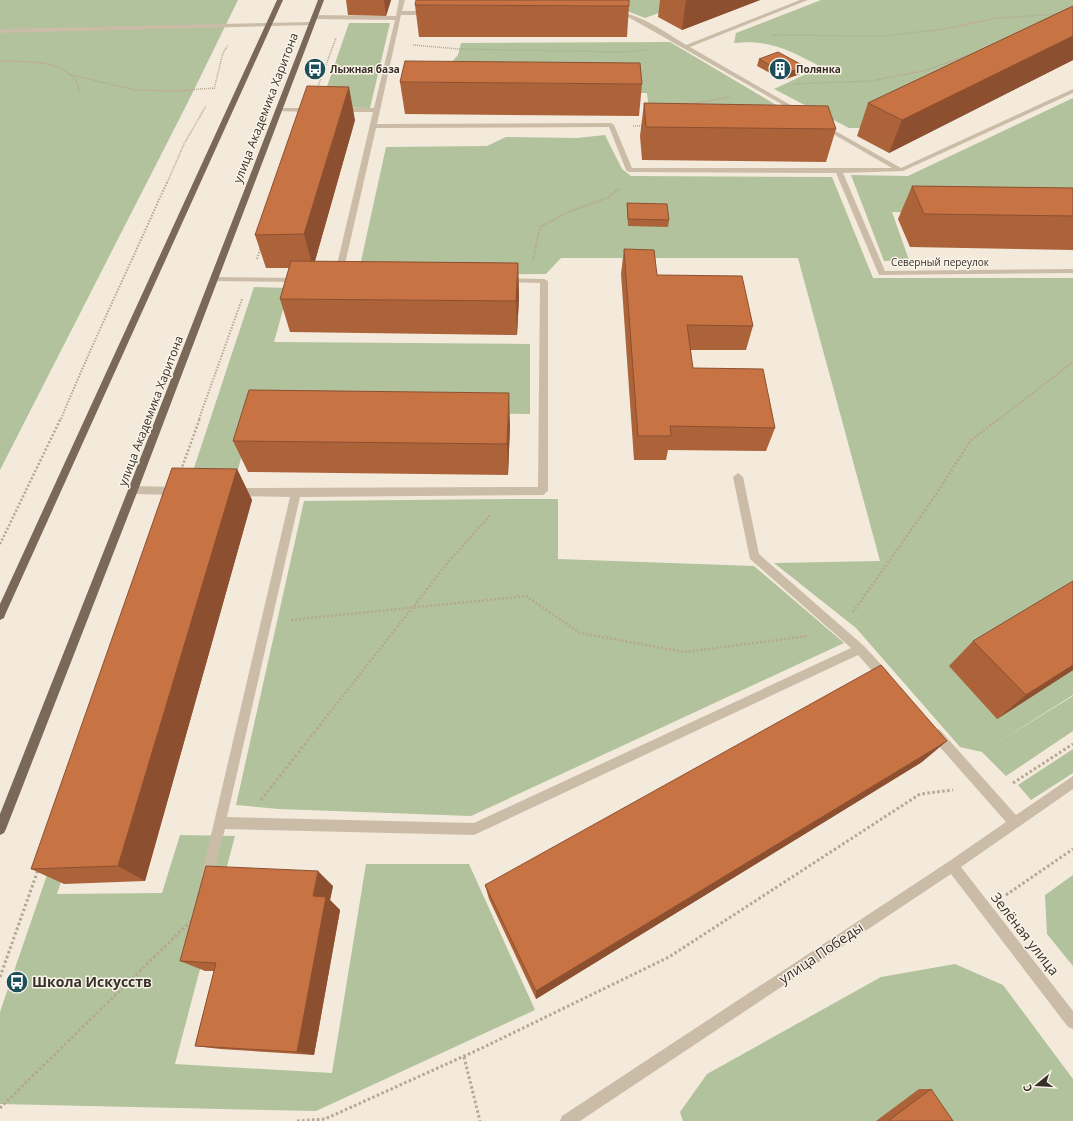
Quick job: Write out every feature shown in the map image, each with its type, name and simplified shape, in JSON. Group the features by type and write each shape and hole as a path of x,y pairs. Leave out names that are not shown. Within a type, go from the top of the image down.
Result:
{"main road":[{"path":"0,615 280,0"},
{"name":"улица Академика Харитона","path":"0,829 134,490 321,0"}],"street":[{"path":"338,280 402,0"},
{"path":"685,47 805,0"},
{"path":"0,31 269,24 438,13"},
{"path":"608,15 631,16 805,116"},
{"path":"373,126 610,126 629,170 901,170 1073,91"},
{"path":"279,110 317,110"},
{"path":"332,110 376,110"},
{"path":"819,123 901,170"},
{"name":"Северный переулок","path":"839,171 882,273 1073,271"},
{"path":"214,279 308,280"},
{"path":"227,492 296,493 543,491 544,280 492,280"},
{"path":"738,477 754,556 860,649 891,684"},
{"path":"134,490 189,491"},
{"path":"197,915 267,623 296,493"},
{"path":"220,822 474,829 860,649"},
{"path":"927,724 1015,822"},
{"name":"улица Победы","path":"567,1121 952,866 1073,782"},
{"name":"Зелёная улица","path":"952,866 1073,1022"}],"path":[{"path":"771,35 887,36 944,29 997,18 1060,14"},
{"path":"212,95 223,53 241,24"},
{"path":"392,40 423,48 459,49 624,52 685,47"},
{"path":"688,105 764,92 789,84 870,82 927,70 982,50"},
{"path":"0,61 37,63 57,67 74,78 80,92"},
{"path":"68,74 110,85 145,91 179,92 214,88"},
{"path":"0,544 59,424 89,352 121,287 184,144 209,101"},
{"path":"610,126 641,126 648,121"},
{"path":"531,280 533,254 540,227 568,212 608,198 624,184 629,170"},
{"path":"267,623 526,596 580,633 685,652 840,631 931,502 971,440 1073,362"},
{"path":"243,823 450,560 512,492"},
{"path":"297,1121 325,1119 464,1057 669,957 920,794 1011,784 1073,744"},
{"path":"985,908 1073,849"},
{"path":"0,1108 197,915"},
{"path":"464,1057 480,1121"}],"green space":[{"path":"0,0 238,0 188,102 0,470"},
{"path":"587,0 695,0 645,18 622,9"},
{"path":"821,0 1073,0 1073,32 861,128 849,128 774,89 821,67 790,51 769,45 747,42 734,43 736,33"},
{"path":"349,23 390,23 370,108 320,107"},
{"path":"670,42 822,132 651,132 647,93 409,90 452,62 458,55 461,43"},
{"path":"1073,98 1073,218 892,212 909,260 884,261 851,175 908,176"},
{"path":"605,135 622,169 631,176 832,177 873,278 1073,278 1073,695 1000,741 1073,696 1073,731 1006,776 982,752 960,747 856,628 774,563 880,561 798,258 561,258 546,274 358,275 386,147 487,146 506,137 577,138"},
{"path":"254,287 289,288 274,342 530,344 530,414 254,411 237,473 193,471"},
{"path":"176,499 186,500 57,894 162,893 180,835 235,836 175,1064 332,1073 366,864 469,864 535,1010 316,1111 0,1104 0,1012"},
{"path":"558,499 558,559 754,566 844,643 471,816 279,809 236,805 304,501"},
{"path":"1073,749 1073,773 1031,800 1018,785"},
{"path":"1073,875 1073,966 1047,934 1045,895"},
{"path":"955,964 1003,985 1073,1079 1073,1121 683,1121 680,1112 707,1074 881,977"}],"building":[{"path":"416,0 629,0 629,6 415,5"},
{"path":"1073,6 1073,36 902,120 868,103"},
{"path":"778,52 804,66 785,74 759,59"},
{"path":"405,61 640,63 642,84 400,82"},
{"path":"307,86 349,87 304,234 255,235"},
{"path":"644,103 828,106 836,129 646,127"},
{"path":"912,186 1073,188 1073,216 924,214"},
{"path":"627,203 667,204 669,220 628,219"},
{"path":"624,249 654,250 657,275 742,276 753,326 687,325 693,368 763,369 775,428 670,426 671,436 638,436"},
{"path":"291,261 518,263 516,301 280,299"},
{"path":"249,390 509,393 507,444 233,441"},
{"path":"172,468 237,469 118,866 31,869"},
{"path":"1073,581 1073,665 1026,695 973,641"},
{"path":"881,665 947,741 536,991 485,885"},
{"path":"206,866 318,871 313,896 326,897 297,1052 195,1046 216,963 180,961"},
{"path":"931,1089 953,1121 888,1121"}],"place":[{"name":"Лыжная база","path":"315,69"},
{"name":"Полянка","path":"780,69"},
{"name":"Школа Искусств","path":"17,982"}]}
